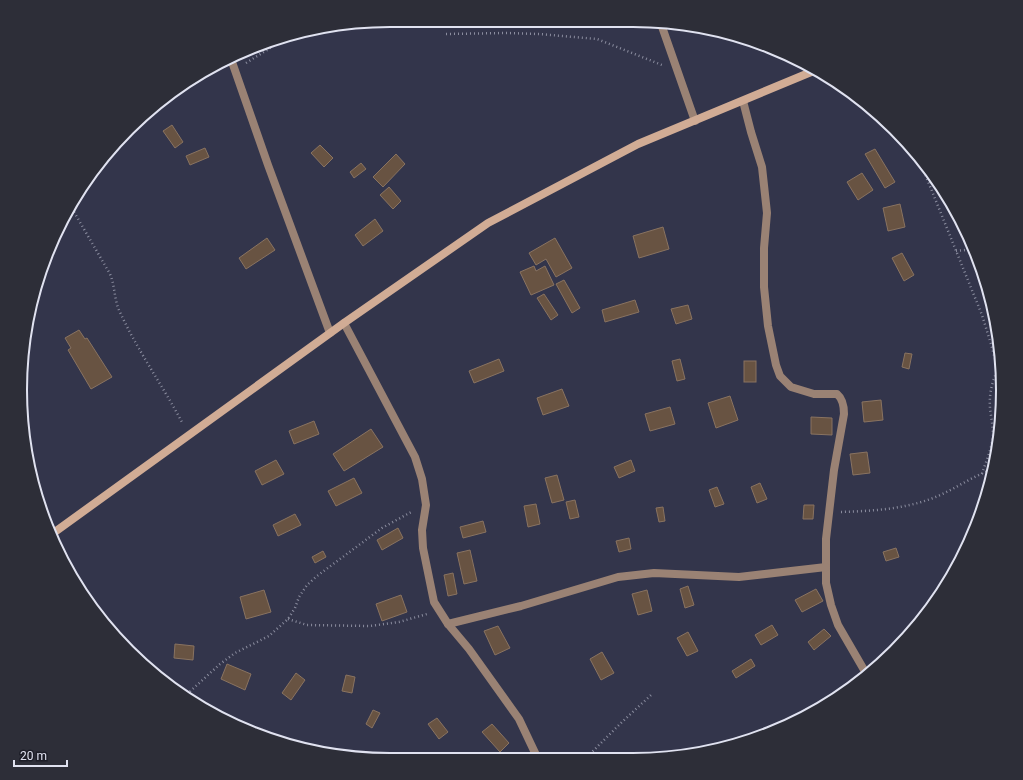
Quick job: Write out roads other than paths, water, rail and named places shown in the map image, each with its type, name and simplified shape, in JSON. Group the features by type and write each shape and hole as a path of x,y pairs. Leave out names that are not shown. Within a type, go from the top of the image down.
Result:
{"main road":[{"path":"56,531 344,322 488,223 638,144 809,73"}],"street":[{"path":"663,28 694,121"},
{"path":"233,62 268,165 330,333"},
{"path":"743,101 762,167 767,213 764,248 764,287 768,326 776,365 780,376 791,387 814,394 837,394 844,407 834,470 826,539 826,583 831,605 838,625 864,669"},
{"path":"344,322 415,457 422,479 426,505 422,530 423,548 434,602 448,624 469,649 519,719 535,753"},
{"path":"448,624 521,606 618,577 654,573 739,578 826,568"}]}
